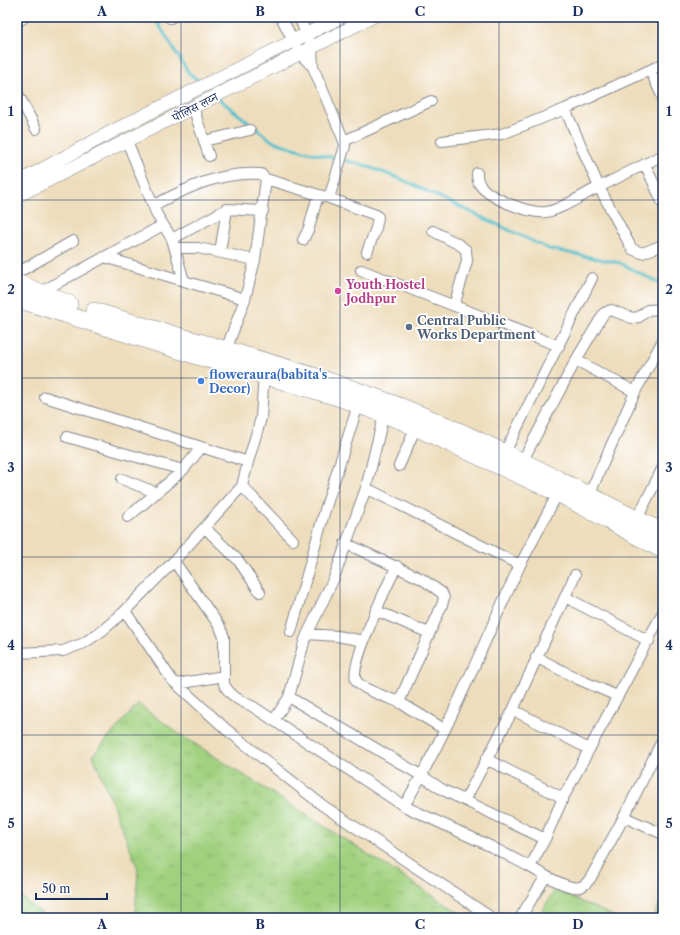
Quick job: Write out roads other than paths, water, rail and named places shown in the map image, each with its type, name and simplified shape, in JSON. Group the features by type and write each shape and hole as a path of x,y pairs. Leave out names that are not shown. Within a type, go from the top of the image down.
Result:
{"highway":[{"path":"17,283 75,306 226,350 265,368 416,427 558,493 663,550"},
{"path":"17,299 265,368 332,382 431,419 505,452 522,462 663,532"}],"street":[{"path":"17,22 25,17"},
{"path":"281,17 300,54 313,67"},
{"path":"299,17 312,47 313,67 345,144 341,164 329,198"},
{"path":"17,183 224,74 341,17"},
{"name":"पोलिस लय्न","path":"17,196 372,17"},
{"path":"442,141 502,134 564,109 663,64"},
{"path":"650,70 663,98"},
{"path":"17,92 36,129"},
{"path":"345,144 431,101"},
{"path":"196,106 209,156"},
{"path":"564,109 598,187 632,249 642,253 663,244"},
{"path":"204,141 250,130"},
{"path":"127,141 163,225 174,243 184,282"},
{"path":"477,173 480,185 488,192 523,210 534,212 552,210 663,155"},
{"path":"645,164 662,200"},
{"path":"154,205 187,188 228,175 261,174 266,179 318,194 376,215 378,217 376,228 367,252"},
{"path":"226,350 245,298 255,260 263,211 266,179"},
{"path":"303,240 309,228 318,194"},
{"path":"174,243 227,209 263,211"},
{"path":"220,252 227,209"},
{"path":"39,293 163,225"},
{"path":"433,231 460,245 466,250 467,261 454,306"},
{"path":"17,273 73,241"},
{"path":"174,243 255,260"},
{"path":"104,257 184,282 245,298"},
{"path":"361,270 559,346"},
{"path":"505,452 592,278"},
{"path":"522,462 576,360 604,313 611,310 632,318 639,317 648,310 663,309"},
{"path":"589,495 635,392 663,340"},
{"path":"576,360 635,392"},
{"path":"17,653 57,651 74,648 103,630 125,611 174,561 242,486 261,418 265,368"},
{"path":"45,397 248,462"},
{"path":"291,632 325,510 358,405"},
{"path":"274,720 289,697 307,634 334,578 366,488 384,414"},
{"path":"399,466 416,427"},
{"path":"67,437 182,470"},
{"path":"128,517 182,470 201,448"},
{"path":"637,519 663,467"},
{"path":"122,479 157,493"},
{"path":"242,486 293,540"},
{"path":"366,488 520,565"},
{"path":"404,806 422,776 520,565 558,493"},
{"path":"205,528 238,560 260,592"},
{"path":"346,543 422,578 442,593 444,598 399,702"},
{"path":"174,561 220,627 224,637 224,676 227,690 236,698 274,720 404,806 492,847 546,876 578,888 584,886 590,879 624,817 663,738"},
{"path":"397,566 364,641 354,672 355,679 363,686 399,702 444,729"},
{"path":"465,800 513,710 575,574"},
{"path":"565,597 649,641"},
{"path":"125,611 177,684 227,730 322,805 492,918"},
{"path":"376,611 429,633"},
{"path":"530,868 545,839 563,798 617,696 649,641 663,612"},
{"path":"307,634 337,636 364,641"},
{"path":"536,657 578,679 617,696"},
{"path":"177,684 224,676"},
{"path":"289,697 443,790 545,839"},
{"path":"513,710 589,749"},
{"path":"486,759 563,798"},
{"path":"624,817 663,834"},
{"path":"520,918 546,876"}],"waterway":[{"path":"154,17 188,72 201,83"},
{"path":"219,99 272,141 304,151 361,164 401,179 549,249 620,263 663,285"}],"place":[{"name":"Youth Hostel Jodhpur","path":"338,291"},
{"name":"Central Public Works Department","path":"409,327"},
{"name":"floweraura(babita's Decor)","path":"201,381"}]}
